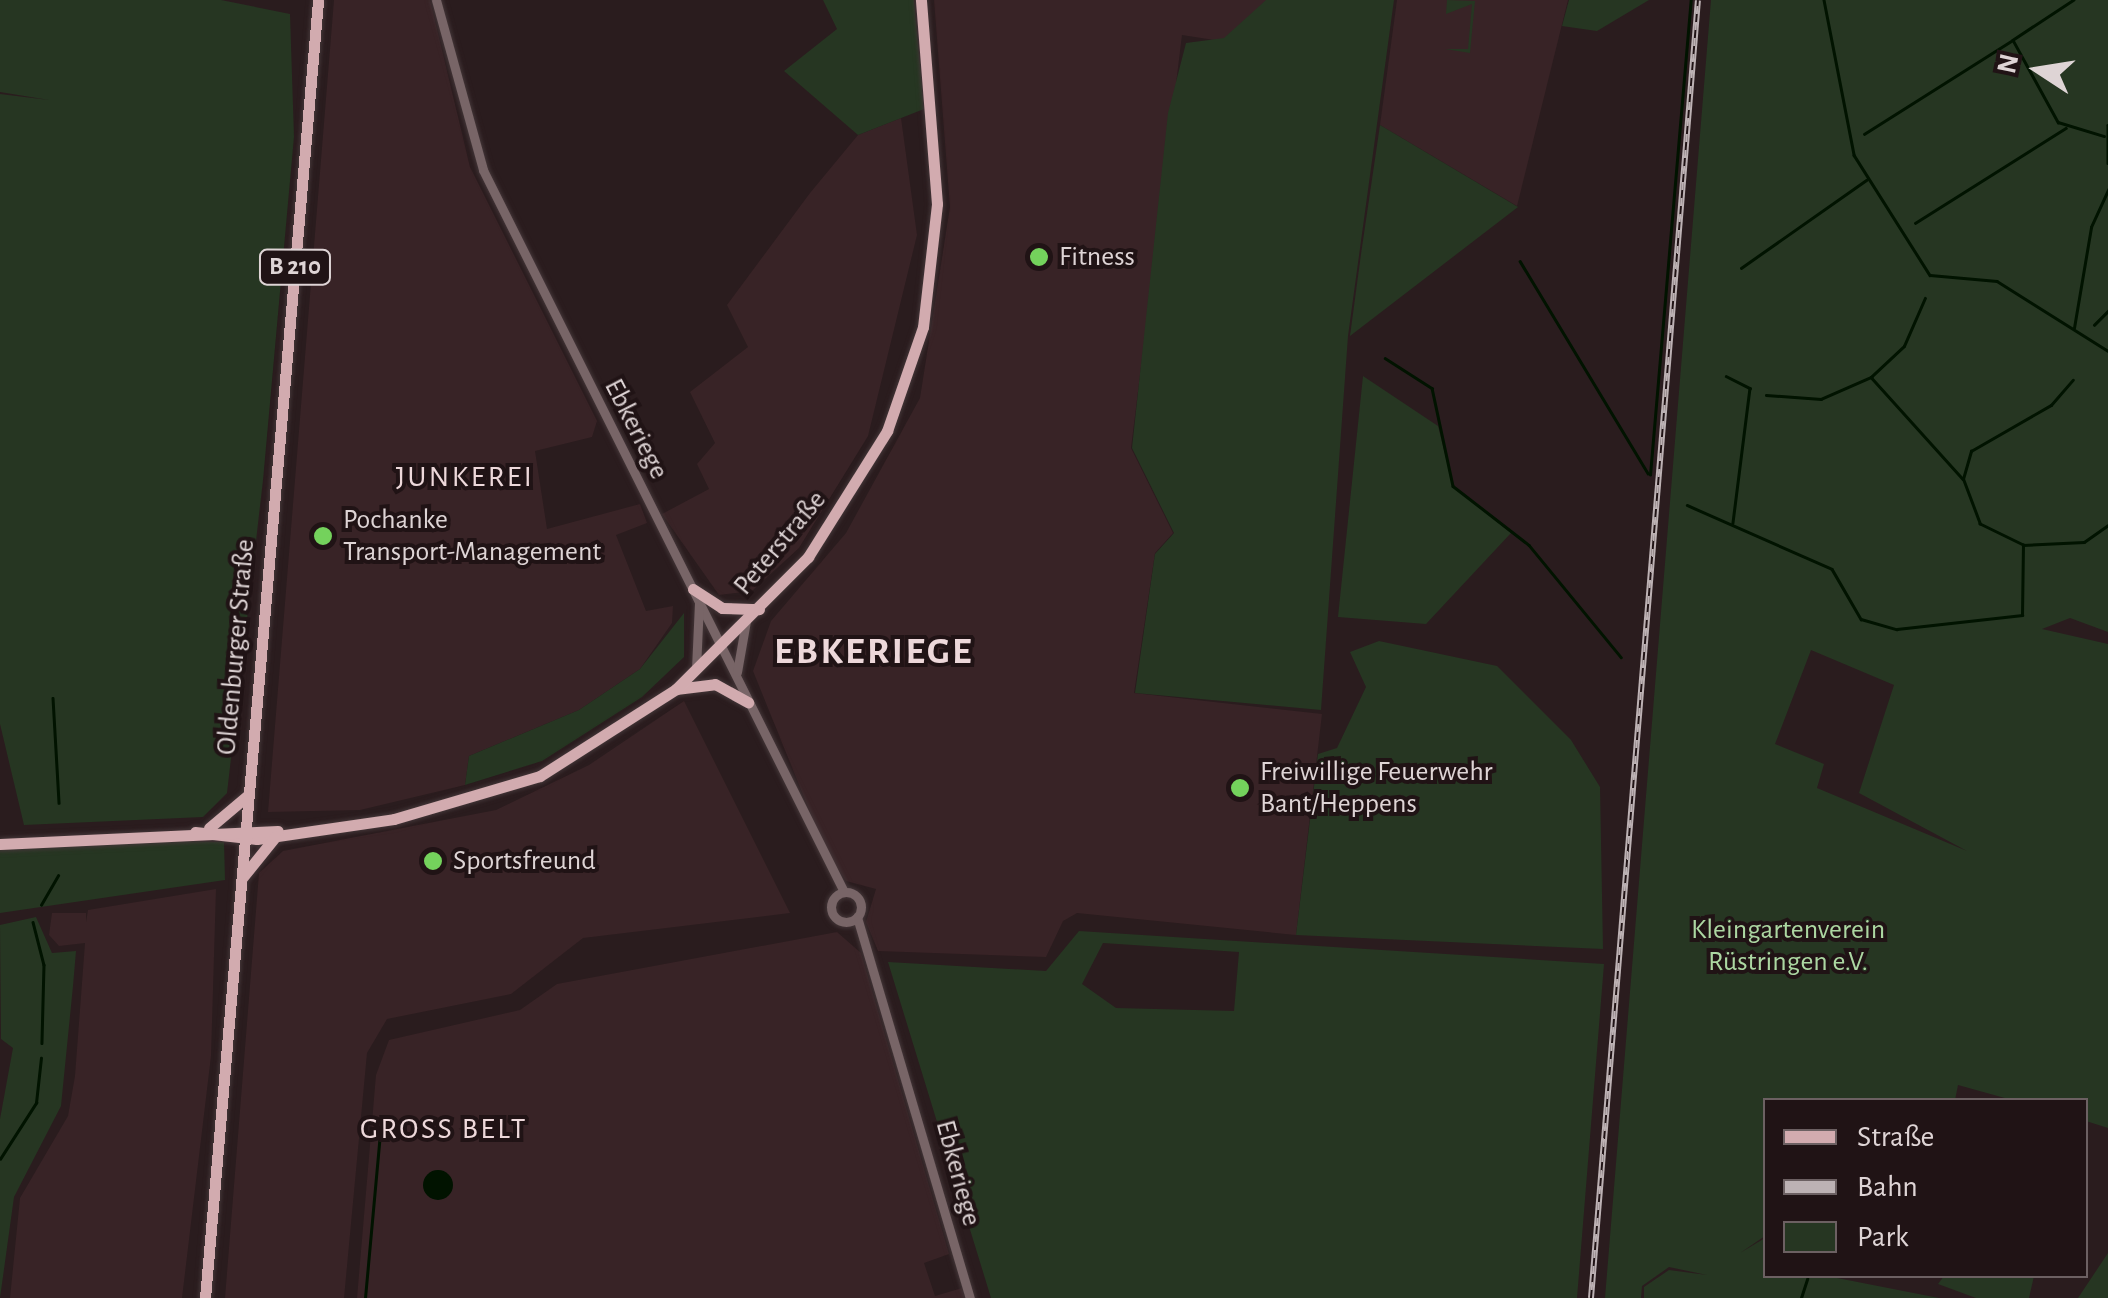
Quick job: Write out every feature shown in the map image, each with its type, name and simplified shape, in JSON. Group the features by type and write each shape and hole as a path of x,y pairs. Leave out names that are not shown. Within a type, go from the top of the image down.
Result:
{"main road":[{"name":"Oldenburger Straße","path":"204,1298 318,0"},
{"name":"Peterstraße","path":"244,834 275,836 490,796 580,754 676,689 722,645 759,608 855,490 922,326 937,204 921,0"},
{"path":"696,594 722,608 759,608"},
{"path":"676,689 715,684 748,702"},
{"path":"210,828 247,796"},
{"path":"195,832 210,828 244,834"},
{"path":"0,844 195,832 244,834"},
{"name":"Peterstraße","path":"244,834 292,832"},
{"path":"242,878 275,836"}],"street":[{"name":"Ebkeriege","path":"436,0 483,170 722,645 840,895"},
{"path":"696,594 696,669"},
{"path":"736,675 746,621"},
{"path":"840,895 859,900 852,919 833,912 840,895"},
{"name":"Ebkeriege","path":"852,919 866,946 970,1298"}],"shaded area":[{"path":"334,0 430,0 470,167 597,421 592,437 535,451 547,529 640,504 647,523 616,535 646,611 673,606 672,623 640,669 579,710 469,756 465,785 360,810 268,812"},
{"path":"934,0 1278,0 1227,42 1182,35 1131,448 1173,533 1155,553 1134,693 1322,714 1296,935 1077,913 1063,921 1046,957 878,951 866,922 876,889 846,881 825,849 753,671 771,621 846,533 920,398 950,207"},
{"path":"1397,0 1568,0 1517,206 1380,125"},
{"path":"901,118 917,235 868,436 799,548 752,591 719,595 662,514 709,489 697,464 715,443 690,392 748,347 727,305 810,193 858,135"},
{"path":"684,701 790,913 583,938 511,994 387,1019 367,1053 344,1298 225,1298 259,873 283,851 496,810 589,765"},
{"path":"216,889 211,1056 182,1298 10,1298 20,1198 68,1116 75,1076 85,943 59,946 49,935 52,913 86,913 86,922 88,910"},
{"path":"837,932 861,953 949,1254 924,1263 935,1296 962,1288 965,1298 357,1298 376,1075 389,1040 520,1010 557,984"},
{"path":"438,1170 449,1174 453,1185 449,1196 438,1200 427,1196 423,1185 427,1174"}],"green space":[{"path":"0,0 221,0 290,14 294,137 263,480 227,793 203,817 24,825 0,724 0,94 49,100 0,92"},
{"path":"823,0 914,0 924,109 858,135 784,71 837,29"},
{"path":"1266,0 1394,0 1348,336 1321,710 1135,693 1155,554 1174,533 1132,448 1168,113 1186,43 1224,38"},
{"path":"1447,0 1475,1 1470,53 1445,49 1468,49 1472,4 1446,14"},
{"path":"1569,0 1649,0 1597,31 1562,26"},
{"name":"Kleingartenverein Rüstringen e.V.","path":"1711,0 2108,0 2108,632 2070,618 2042,629 2108,644 2108,1128 2088,1122 2088,1098 2005,1098 1958,1085 1955,1098 1763,1098 1763,1237 1740,1253 1763,1239 1763,1278 1837,1278 1939,1298 1644,1298 1644,1287 1669,1270 1707,1275 1669,1267 1642,1286 1641,1298 1605,1298","holes":["1811,650 1894,685 1859,793 1967,851 1817,788 1824,764 1775,744"]},
{"path":"1380,125 1518,207 1350,336 1361,254"},
{"path":"1363,376 1438,426 1453,486 1511,533 1426,624 1338,617"},
{"path":"684,613 684,657 642,697 542,761 465,785 469,756 579,710 640,669"},
{"path":"1379,641 1497,666 1571,740 1600,787 1603,949 1296,935 1318,754 1337,748 1366,687 1350,652"},
{"path":"135,840 224,842 225,880 0,913 0,849"},
{"path":"36,917 52,953 76,951 73,986 61,1106 14,1197 0,1298 0,1119 13,1048 1,1039 0,925"},
{"path":"1079,931 1604,964 1577,1298 991,1298 888,962 1046,971","holes":["1103,943 1239,952 1234,1011 1116,1008 1082,984"]},
{"path":"2108,1253 2108,1298 2078,1298"},
{"path":"1942,1278 2034,1278 2029,1298 1976,1298 1938,1284"}],"waterway":[{"path":"1650,475 1691,0"},
{"path":"1824,0 1854,155 1930,275 1997,281 2108,351"},
{"path":"2074,0 2013,40 2058,122 2104,136"},
{"path":"1864,134 2011,41"},
{"path":"2108,125 2108,163"},
{"path":"1915,223 2066,128"},
{"path":"1741,268 1866,180"},
{"path":"2074,328 2091,227 2108,190"},
{"path":"1520,261 1648,473"},
{"path":"1871,377 1904,346 1925,298"},
{"path":"2094,325 2108,311"},
{"path":"1385,358 1432,388 1453,486 1529,545 1621,657"},
{"path":"1726,376 1750,388 1733,523"},
{"path":"1766,395 1821,399 1871,377 1963,479"},
{"path":"2023,545 1980,524 1963,479 1971,451 2051,405 2073,380"},
{"path":"1687,505 1832,569 1861,619 1897,629 2022,615 2023,545 2084,542 2108,525"},
{"path":"53,698 59,803"},
{"path":"41,905 58,875"},
{"path":"33,922 44,965 42,1043"},
{"path":"0,1159 36,1103 41,1058"},
{"path":"365,1298 380,1134"},
{"path":"1801,1298 1807,1279"}],"railway":[{"path":"1591,1298 1698,0"}],"place":[{"name":"Fitness","path":"1039,257"},
{"name":"Pochanke Transport-Management","path":"323,536"},
{"name":"Freiwillige Feuerwehr Bant/Heppens","path":"1240,788"},
{"name":"Sportsfreund","path":"433,861"}],"district":[{"name":"JUNKEREI","path":"465,477"},
{"name":"EBKERIEGE","path":"874,653"},
{"name":"GROSS BELT","path":"444,1129"}]}
